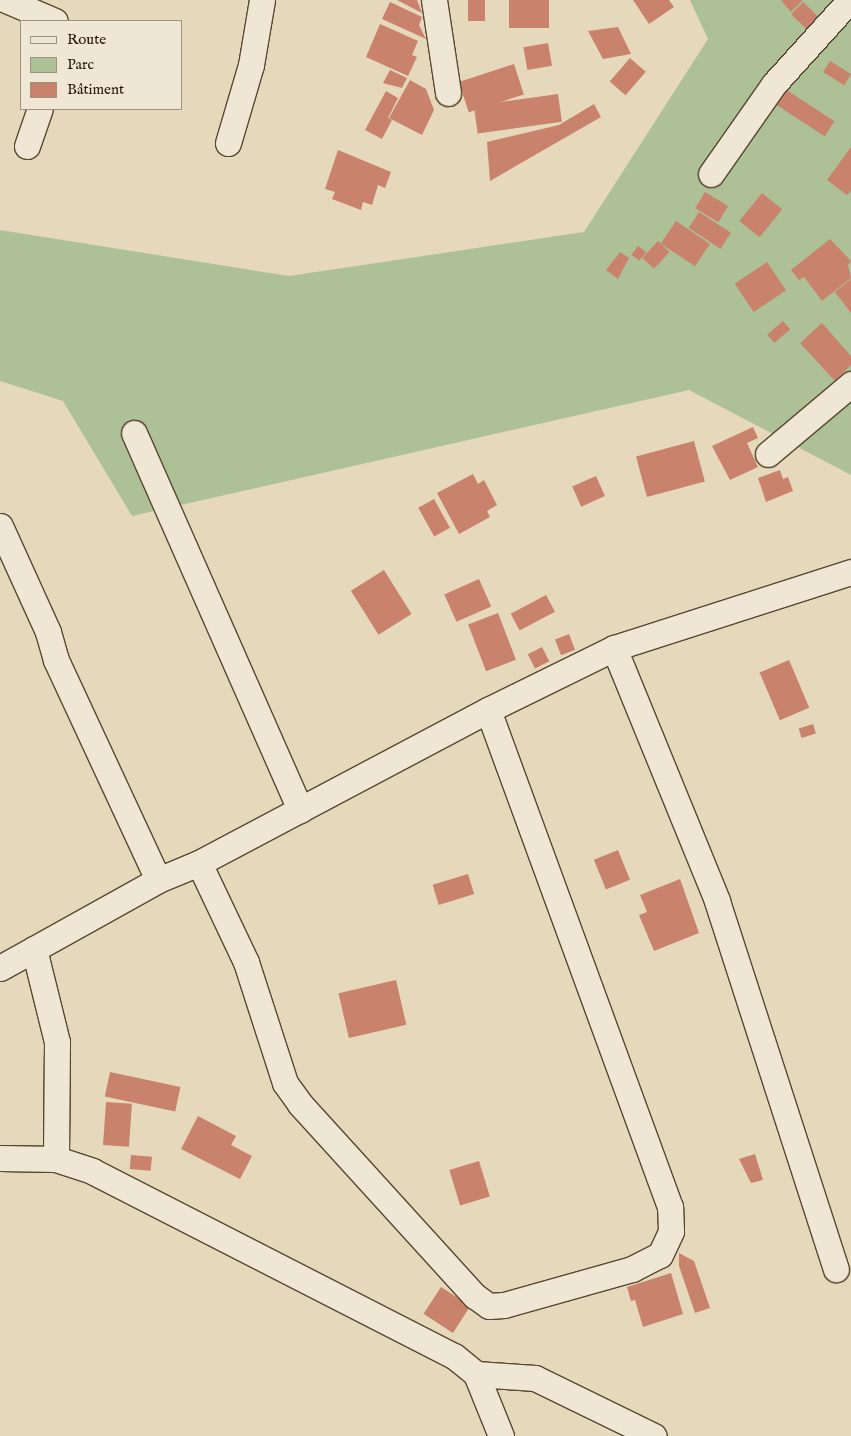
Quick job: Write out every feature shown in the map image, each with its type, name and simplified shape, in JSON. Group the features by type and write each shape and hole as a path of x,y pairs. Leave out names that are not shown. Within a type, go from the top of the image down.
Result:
{"street":[{"path":"6,0 53,20"},
{"path":"228,144 251,65 262,0"},
{"path":"434,0 448,93"},
{"path":"711,174 774,84 850,0"},
{"path":"27,146 40,110"},
{"path":"768,454 851,384"},
{"path":"134,433 300,810"},
{"path":"0,526 48,632 56,660 158,880"},
{"path":"0,968 158,880 199,863 488,710 614,648 851,572"},
{"path":"614,648 718,901 836,1269"},
{"path":"199,863 246,962 285,1083 300,1104 476,1296 490,1306 504,1305 632,1269 660,1255 671,1231 670,1207 488,710"},
{"path":"34,949 56,1042 56,1159"},
{"path":"0,1158 56,1159 92,1172 445,1351 476,1374 501,1436"},
{"path":"476,1374 536,1378 654,1436"}],"green space":[{"path":"690,0 851,0 851,475 689,390 132,516 63,401 0,381 0,230 289,276 584,232 708,39"}],"building":[{"path":"397,0 417,0 422,13"},
{"path":"468,0 485,0 485,21 468,21"},
{"path":"509,0 549,0 549,28 509,28"},
{"path":"633,0 669,0 674,7 649,24"},
{"path":"781,0 803,0 791,12"},
{"path":"390,2 422,17 419,25 426,39 382,19"},
{"path":"803,2 827,25 815,37 791,14"},
{"path":"380,24 418,41 412,55 417,57 408,76 366,57"},
{"path":"618,27 631,54 603,59 588,31"},
{"path":"548,43 552,66 527,70 523,47"},
{"path":"630,58 646,72 626,95 610,81"},
{"path":"830,61 851,74 844,85 823,72"},
{"path":"514,64 524,94 469,112 459,82"},
{"path":"390,70 407,78 402,88 383,83"},
{"path":"410,80 426,89 434,110 422,135 389,118"},
{"path":"785,89 834,121 825,136 775,104"},
{"path":"386,91 398,98 388,118 392,120 382,139 365,130"},
{"path":"558,94 562,122 478,134 474,106"},
{"path":"594,104 601,117 490,181 487,142 559,125"},
{"path":"851,147 851,191 847,195 827,180"},
{"path":"338,150 391,172 385,188 378,185 372,205 363,202 361,210 332,199 335,192 325,189"},
{"path":"705,192 728,206 718,222 695,208"},
{"path":"762,193 782,209 760,237 739,221"},
{"path":"699,212 731,233 721,249 689,228"},
{"path":"676,221 710,244 695,266 661,243"},
{"path":"830,239 851,261 848,265 851,278 822,301 804,277 799,280 791,270"},
{"path":"658,241 670,252 654,269 642,258"},
{"path":"638,246 646,252 639,261 631,255"},
{"path":"620,252 629,258 618,279 606,270"},
{"path":"767,262 786,290 754,312 735,284"},
{"path":"851,279 851,313 835,292"},
{"path":"783,321 790,329 774,343 767,335"},
{"path":"822,323 851,356 851,365 835,381 800,343"},
{"path":"753,427 758,438 747,443 758,467 730,480 712,446"},
{"path":"694,441 705,482 647,497 636,457"},
{"path":"780,470 783,479 788,477 793,491 766,502 758,478"},
{"path":"473,474 478,484 484,480 497,505 487,511 490,517 459,534 437,493"},
{"path":"596,476 605,496 581,507 572,487"},
{"path":"434,499 450,528 434,537 418,508"},
{"path":"384,570 412,614 378,635 351,591"},
{"path":"479,579 491,606 456,622 444,594"},
{"path":"546,595 555,612 520,631 511,614"},
{"path":"498,613 516,660 486,671 468,624"},
{"path":"569,634 575,650 561,655 555,639"},
{"path":"542,647 549,661 535,669 528,654"},
{"path":"789,660 809,708 780,720 760,673"},
{"path":"813,724 816,734 802,738 799,728"},
{"path":"618,850 630,880 606,889 594,860"},
{"path":"468,874 474,894 439,905 433,885"},
{"path":"680,879 699,933 654,951 639,915 647,912 640,895"},
{"path":"396,980 406,1025 349,1038 339,993"},
{"path":"110,1072 180,1087 175,1111 105,1096"},
{"path":"106,1102 132,1104 129,1147 103,1145"},
{"path":"198,1116 236,1136 231,1145 252,1156 240,1179 181,1149"},
{"path":"755,1154 763,1180 751,1183 739,1159"},
{"path":"131,1155 152,1157 151,1171 130,1169"},
{"path":"479,1161 490,1196 460,1205 449,1170"},
{"path":"679,1253 694,1261 710,1308 695,1313 679,1266"},
{"path":"671,1273 683,1314 643,1327 635,1300 631,1301 627,1287"},
{"path":"441,1287 470,1306 453,1333 424,1314"}]}
